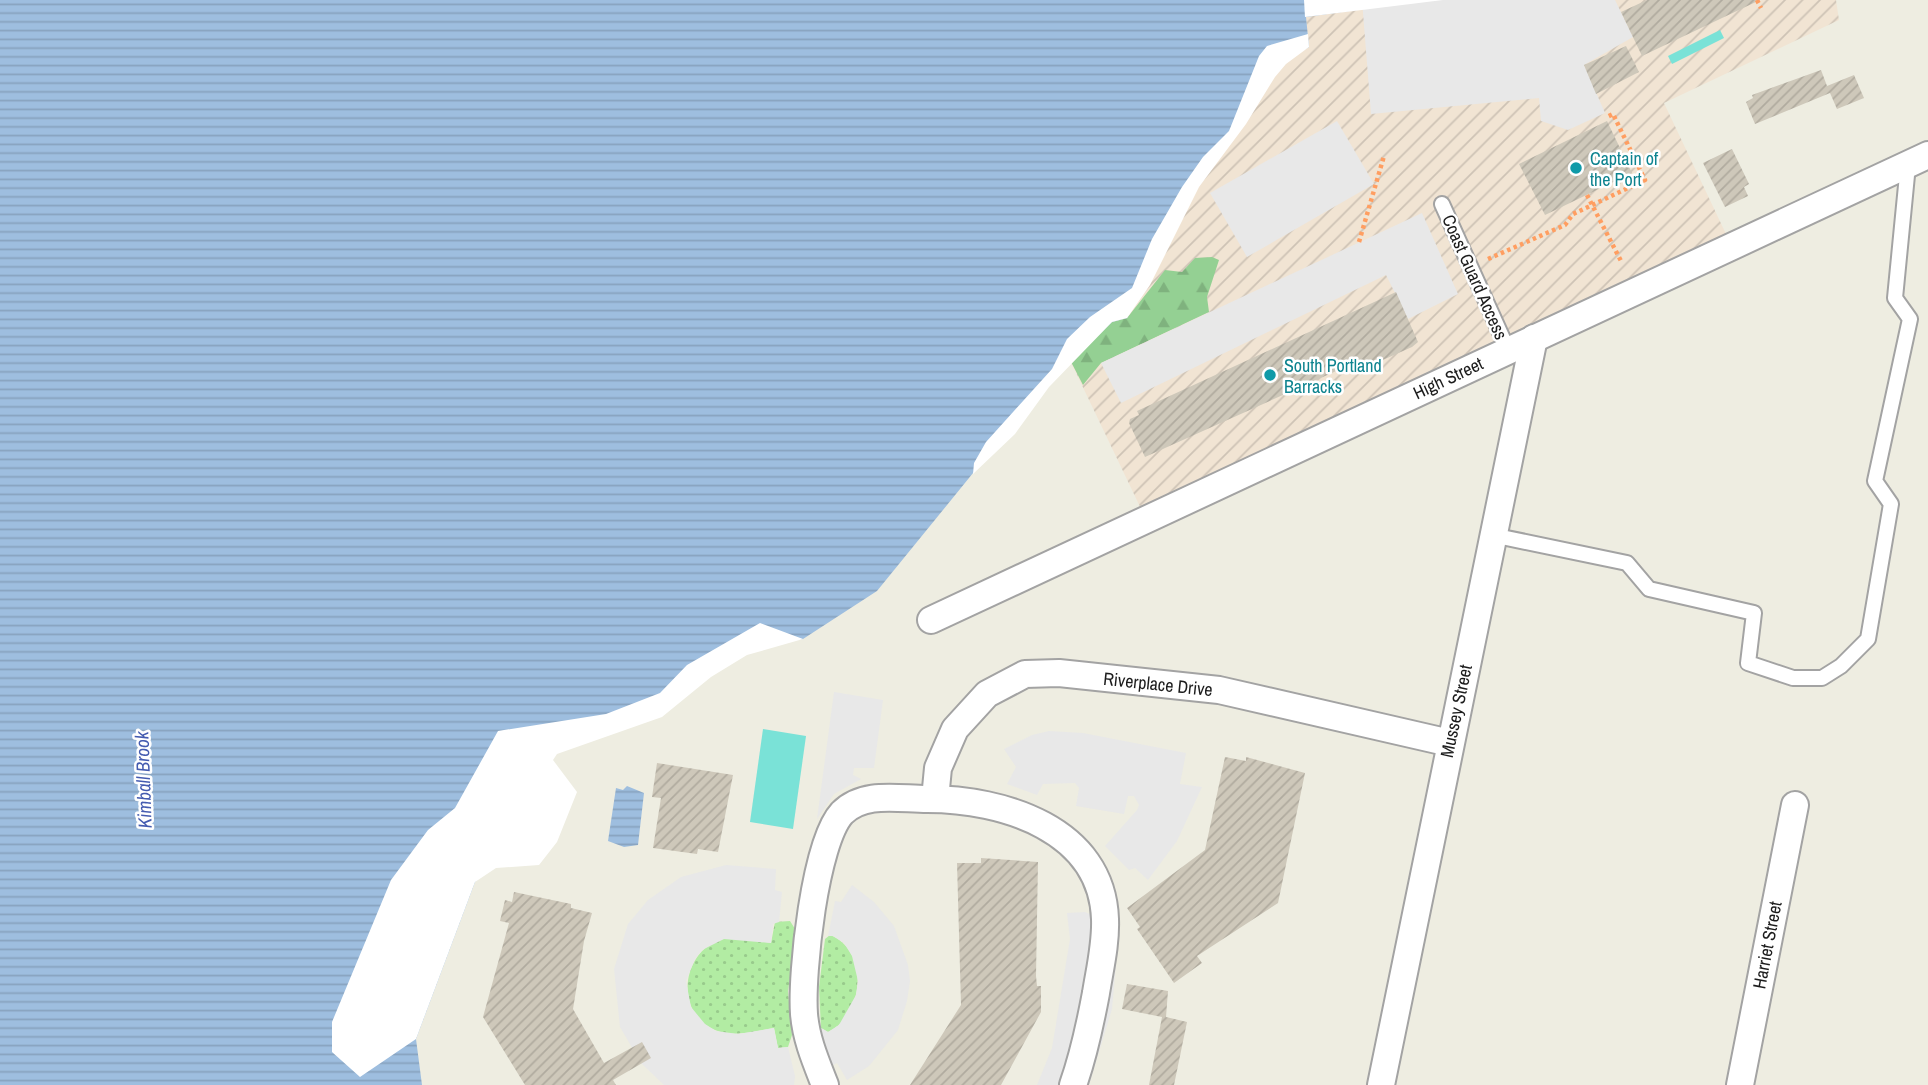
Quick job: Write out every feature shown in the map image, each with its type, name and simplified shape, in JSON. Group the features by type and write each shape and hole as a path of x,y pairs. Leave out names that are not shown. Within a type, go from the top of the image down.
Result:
{"street":[{"name":"High Street","path":"931,620 1918,160"},
{"name":"Mussey Street","path":"1381,1085 1534,338"},
{"name":"Riverplace Drive","path":"935,799 938,768 955,729 987,694 1024,674 1059,673 1170,687 1219,690 1450,743"},
{"path":"825,1085 813,1054 804,1014 814,897 827,836 842,814 862,798 935,799 1026,815 1054,830 1085,857 1095,876 1105,917 1104,950 1085,1051 1073,1085"},
{"name":"Harriet Street","path":"1740,1085 1795,805"}],"lane":[{"path":"1492,535 1627,563 1649,589 1754,613 1748,663 1793,678 1822,678 1841,666 1868,639 1891,505 1875,481 1910,319 1895,298 1918,160"},
{"name":"Coast Guard Access","path":"1442,204 1508,350"}],"path":[{"path":"1757,0 1761,8"},
{"path":"1487,259 1565,225 1573,214 1645,180 1613,114 1607,117"},
{"path":"1359,242 1384,156"},
{"path":"1587,195 1621,261"}],"shaded area":[{"path":"1304,0 1836,0 1839,20 1664,103 1726,234 1143,513 1068,356 1193,192 1269,70 1309,47"},
{"path":"1362,0 1615,0 1633,37 1584,65 1605,113 1568,130 1541,121 1539,98 1371,114"},
{"path":"1720,30 1724,38 1672,64 1668,56"},
{"path":"1337,121 1374,184 1247,257 1210,193"},
{"path":"1422,213 1458,294 1408,319 1386,275 1121,403 1101,363"},
{"path":"834,692 883,700 874,768 854,768 853,775 861,779 834,794 817,819"},
{"path":"763,729 806,736 793,829 750,822"},
{"path":"1049,731 1083,733 1186,753 1180,784 1202,787 1177,841 1148,880 1135,868 1129,870 1105,846 1137,810 1139,805 1134,796 1128,796 1124,814 1076,806 1079,788 1075,783 1043,784 1037,795 1007,784 1016,767 1004,749 1032,735"},
{"path":"726,865 776,869 775,890 782,892 779,922 773,924 771,943 724,939 702,950 686,981 691,1007 705,1024 716,1031 738,1034 774,1028 778,1048 788,1047 795,1076 794,1085 664,1085 641,1063 620,1027 614,969 628,924 648,900 681,877"},
{"path":"852,885 874,902 894,926 908,965 910,981 898,1030 869,1066 847,1080 837,1063 831,1066 821,1028 828,1032 839,1025 856,995 858,981 852,956 844,943 828,936 835,901 841,902"},
{"path":"1085,912 1113,924 1116,964 1112,1009 1089,1085 1037,1085 1052,1048 1070,939 1067,913"}],"green space":[{"path":"1212,257 1219,260 1207,297 1209,312 1101,363 1083,385 1068,356 1112,322 1127,318 1165,270 1182,272 1195,258"},
{"path":"790,921 797,932 788,991 792,1035 788,1047 778,1048 774,1028 730,1033 715,1030 702,1022 693,1011 688,997 691,968 698,956 709,945 723,939 741,938 771,943 775,922"},
{"path":"830,935 843,943 852,955 858,983 849,1012 840,1024 828,1032 821,1028 819,987 825,939"}],"water":[{"name":"Kimball Brook","path":"0,0 1428,0 1306,17 1309,47 1269,70 1201,179 1127,318 1112,322 1035,397 877,591 803,639 744,648 661,707 536,753 496,855 475,882 416,1039 422,1085 0,1085"},
{"path":"627,786 644,793 638,845 624,847 608,841 616,788 623,790"}],"pier":[{"path":"1304,0 1443,0 1305,17"},
{"path":"1308,34 1309,47 1286,64 1275,77 1246,124 1199,187 1150,285 1127,318 1112,322 1049,387 1015,434 973,474 974,463 986,442 1052,369 1067,339 1090,317 1132,288 1152,239 1182,187 1203,157 1229,131 1259,56 1267,46"},
{"path":"760,623 803,639 747,655 711,677 662,717 557,754 553,760 577,792 557,842 539,865 496,868 475,882 416,1039 360,1077 332,1052 332,1022 391,880 428,830 455,808 498,731 606,714 660,693 687,665"}],"building":[{"path":"1647,0 1760,0 1642,56 1621,12"},
{"path":"1626,46 1639,72 1596,94 1584,65"},
{"path":"1821,70 1827,86 1854,75 1864,98 1837,109 1830,93 1755,124 1746,102 1753,98 1752,95"},
{"name":"Captain of the Port","path":"1607,121 1632,173 1545,215 1519,164"},
{"path":"1732,149 1749,184 1744,187 1748,196 1725,207 1703,163"},
{"name":"South Portland Barracks","path":"1396,292 1418,342 1412,347 1358,371 1354,363 1145,457 1129,423 1130,419 1139,415 1137,411"},
{"path":"1225,757 1246,761 1246,757 1305,773 1278,903 1197,956 1202,963 1174,983 1137,929 1140,927 1127,908 1205,850"},
{"path":"657,763 733,775 718,852 698,849 697,854 653,848 661,798 652,797"},
{"path":"981,858 1038,862 1036,976 1037,986 1041,986 1041,1012 1001,1085 910,1085 961,1005 957,863 981,863"},
{"path":"514,892 571,904 571,908 592,913 584,941 573,1009 604,1063 642,1042 651,1058 613,1080 616,1085 525,1085 483,1017 509,923 500,921 505,900 512,902"},
{"path":"1127,984 1168,991 1166,1017 1187,1022 1174,1085 1149,1085 1162,1017 1122,1009"}],"place":[{"name":"Captain of the Port","path":"1576,168"},
{"name":"South Portland Barracks","path":"1270,375"}]}
